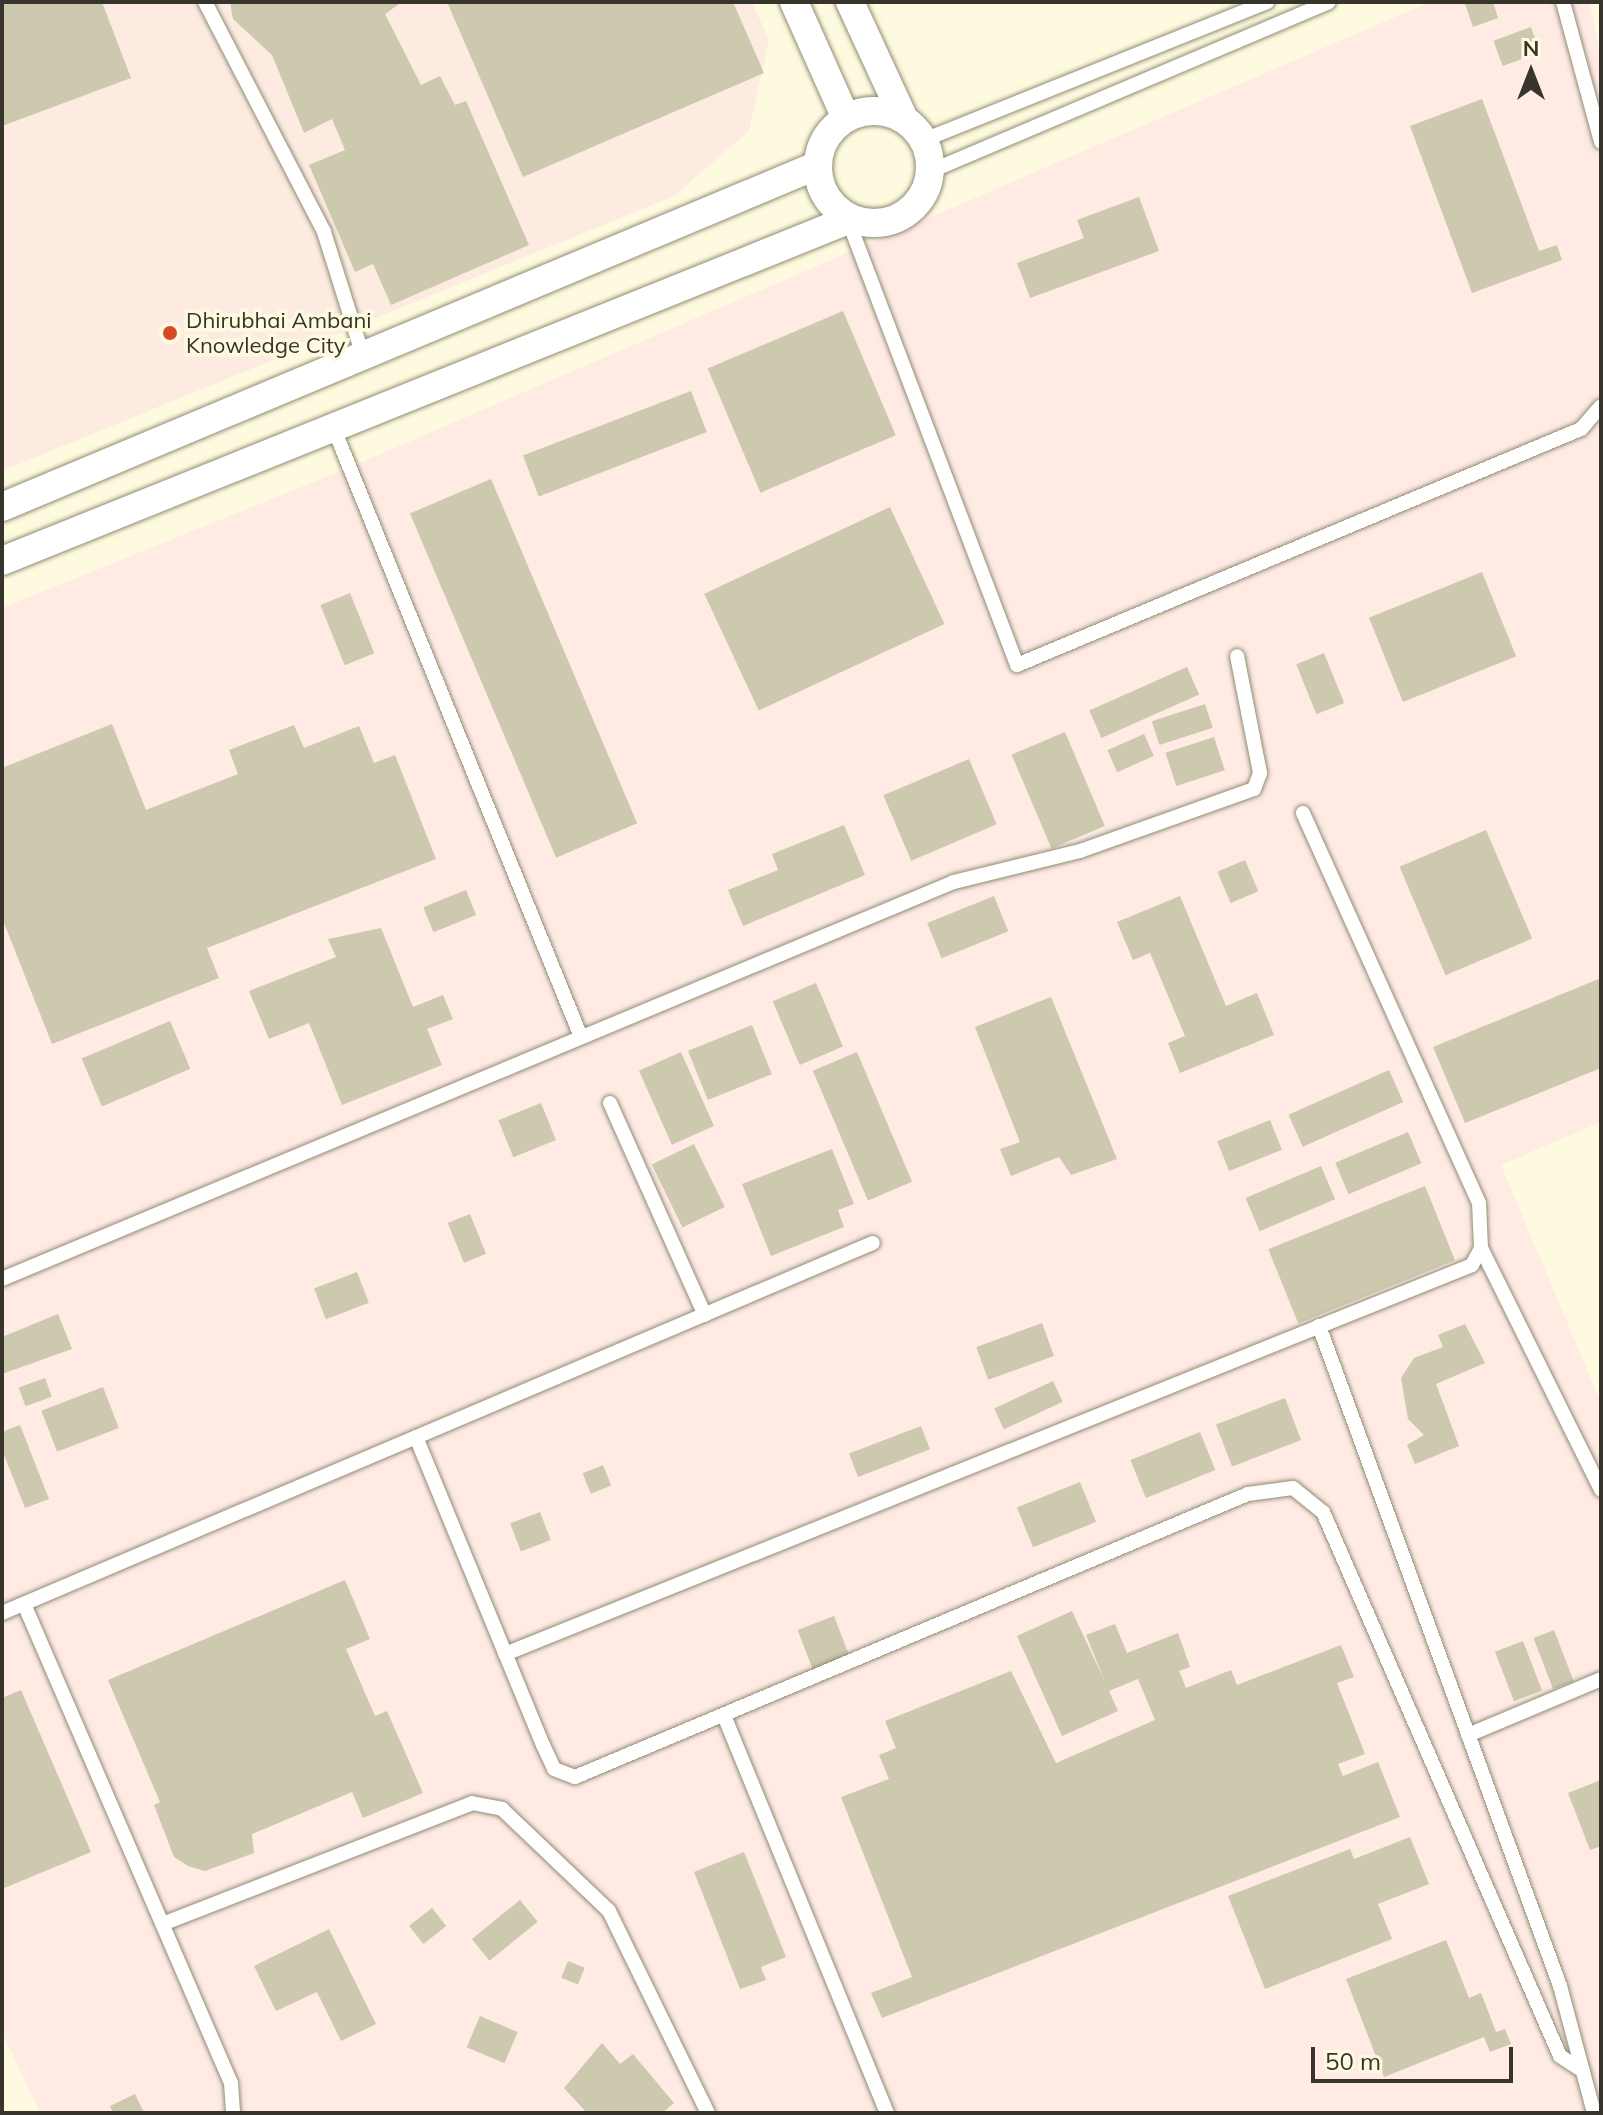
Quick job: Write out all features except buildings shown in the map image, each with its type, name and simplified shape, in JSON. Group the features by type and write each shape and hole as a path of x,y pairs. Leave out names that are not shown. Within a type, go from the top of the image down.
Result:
{"street":[{"path":"794,2 846,118"},
{"path":"2,561 848,220 901,216 926,189 931,171 924,140 904,119 850,2"},
{"path":"848,220 826,194 818,165 827,138 846,118 876,111 904,119"},
{"path":"2,507 818,165"}],"lane":[{"path":"205,2 324,232 363,356"},
{"path":"924,140 1267,2"},
{"path":"1563,2 1601,142"},
{"path":"931,171 1325,3"},
{"path":"848,220 1017,665 1581,429 1601,406"},
{"path":"334,429 581,1037"},
{"path":"2,1279 954,882 1080,851 1254,789 1260,773 1237,656"},
{"path":"1303,813 1479,1203 1481,1248 1601,1490"},
{"path":"610,1103 705,1315"},
{"path":"2,1613 873,1243"},
{"path":"505,1654 1319,1326 1459,1275 1481,1248"},
{"path":"1319,1326 1468,1735 1583,2071 1594,2113"},
{"path":"416,1437 554,1769 575,1777 725,1718 1248,1494 1293,1488 1323,1512 1560,2056 1583,2071"},
{"path":"24,1604 165,1923 231,2083 233,2113"},
{"path":"1468,1735 1601,1679"},
{"path":"725,1718 887,2113"},
{"path":"165,1923 472,1803 502,1809 609,1911 708,2113"}],"shaded area":[{"name":"Dhirubhai Ambani Knowledge City","path":"2,2 752,2 769,40 749,131 674,196 2,471"},
{"path":"1430,2 1589,2 1601,55 1601,1122 1501,1165 1601,1403 1601,2113 40,2113 2,2032 2,608 341,471"}],"place":[{"name":"Dhirubhai Ambani Knowledge City","path":"170,333"}]}
